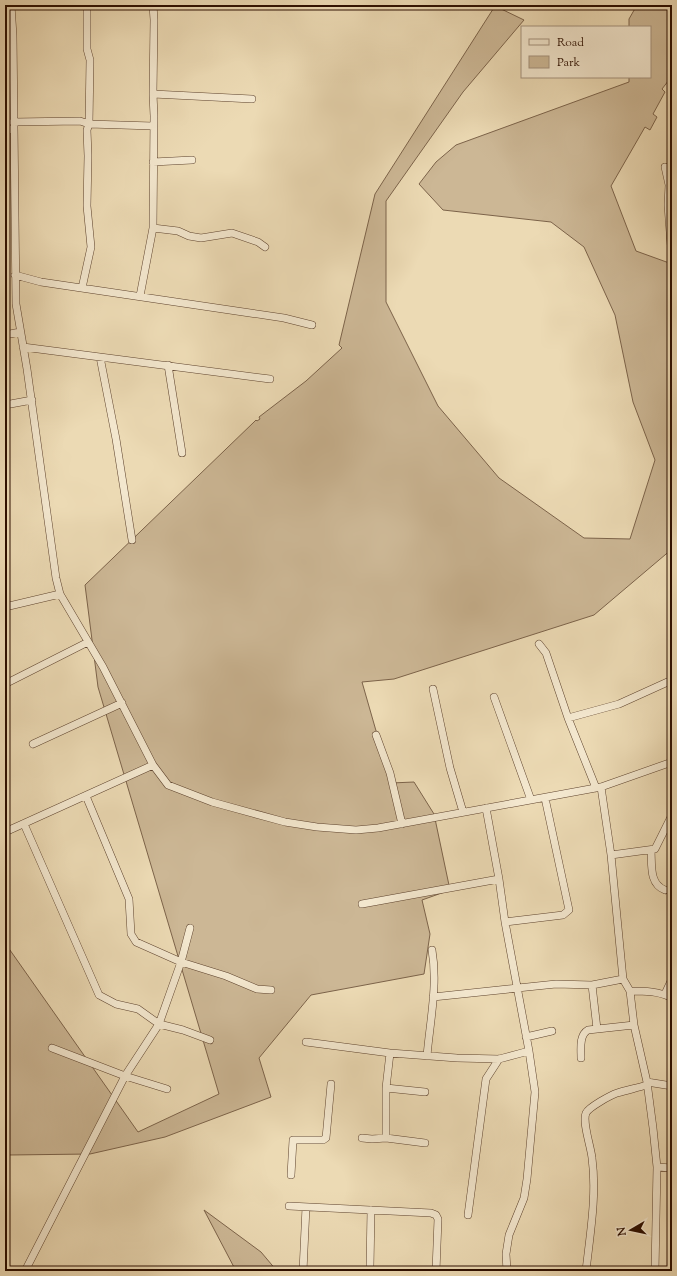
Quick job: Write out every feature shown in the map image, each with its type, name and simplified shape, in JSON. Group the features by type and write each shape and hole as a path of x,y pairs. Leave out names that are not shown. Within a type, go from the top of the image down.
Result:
{"street":[{"path":"11,5 13,36 16,304 32,400 56,578 60,594 103,667 153,765 168,785 212,802 285,822 356,830 402,824 598,788 672,762"},
{"path":"82,288 92,247 87,206 87,130 89,124 90,60 87,50 87,5"},
{"path":"140,296 153,228 153,5"},
{"path":"153,94 252,99"},
{"path":"5,130 13,126 80,122 89,124 153,126"},
{"path":"153,162 192,160"},
{"path":"665,167 669,185 672,259"},
{"path":"153,228 178,231 190,236 201,238 232,233 258,242 265,247"},
{"path":"15,275 41,282 284,318 312,325"},
{"path":"5,335 20,332"},
{"path":"23,347 270,379"},
{"path":"100,357 116,439 132,540"},
{"path":"168,365 182,453"},
{"path":"5,404 32,400"},
{"path":"5,607 60,594"},
{"path":"5,684 88,642"},
{"path":"539,644 546,653 568,718 598,788 611,855 623,979 630,991 634,1025 647,1084 657,1167 655,1271"},
{"path":"568,718 619,704 672,680"},
{"path":"433,689 450,768 463,812"},
{"path":"494,697 531,800"},
{"path":"33,744 122,703"},
{"path":"376,735 390,773 402,824"},
{"path":"5,832 153,765"},
{"path":"86,796 129,899 130,929 136,942 181,962 226,976 257,989 271,990"},
{"path":"505,922 563,915 569,910 546,798"},
{"path":"486,808 535,1092 524,1198 509,1235 506,1254 507,1271"},
{"path":"611,855 655,849 672,815"},
{"path":"24,824 99,996 116,1004 138,1009 159,1024 183,1030 210,1040"},
{"path":"651,850 654,881 659,888 665,890"},
{"path":"362,904 499,879"},
{"path":"25,1271 125,1076 159,1024 181,962 190,928"},
{"path":"427,1056 435,983 435,967 432,950"},
{"path":"433,997 556,984 592,985 623,979"},
{"path":"630,991 649,991 669,996 672,979"},
{"path":"592,985 597,1029"},
{"path":"581,1058 582,1038 584,1032 588,1030 634,1025"},
{"path":"526,1036 552,1031"},
{"path":"306,1042 390,1054 457,1058 499,1058 529,1051"},
{"path":"52,1048 125,1076 167,1089"},
{"path":"386,1138 386,1088 390,1054"},
{"path":"468,1216 486,1079 499,1058"},
{"path":"291,1175 292,1140 323,1140 326,1138 331,1084"},
{"path":"586,1271 593,1214 593,1159 586,1114 589,1109 616,1093 647,1084 672,1086"},
{"path":"386,1088 425,1092"},
{"path":"362,1138 386,1138 425,1143"},
{"path":"657,1167 672,1168"},
{"path":"289,1206 431,1213 436,1215 438,1220 436,1271"},
{"path":"303,1271 306,1207"},
{"path":"370,1267 371,1210"}],"green space":[{"path":"637,5 672,5 672,76 662,89 665,92 653,114 657,117 650,130 645,127 611,186 636,251 672,264 672,549 594,615 394,679 362,682 391,783 414,782 434,814 450,890 422,900 430,934 424,974 311,995 259,1058 271,1097 165,1137 90,1154 9,1155 5,1152 5,943 138,1132 219,1094 98,687 85,585 256,420 257,421 260,419 259,417 306,381 342,348 339,345 375,194 495,6 524,20 463,92 386,201 386,302 438,406 499,478 584,538 630,539 655,460 633,402 615,315 584,247 551,222 443,210 419,184 436,162 456,145 629,82 629,78 651,78 651,26 629,26 629,19"},
{"path":"204,1210 261,1252 277,1271 236,1271"}]}
